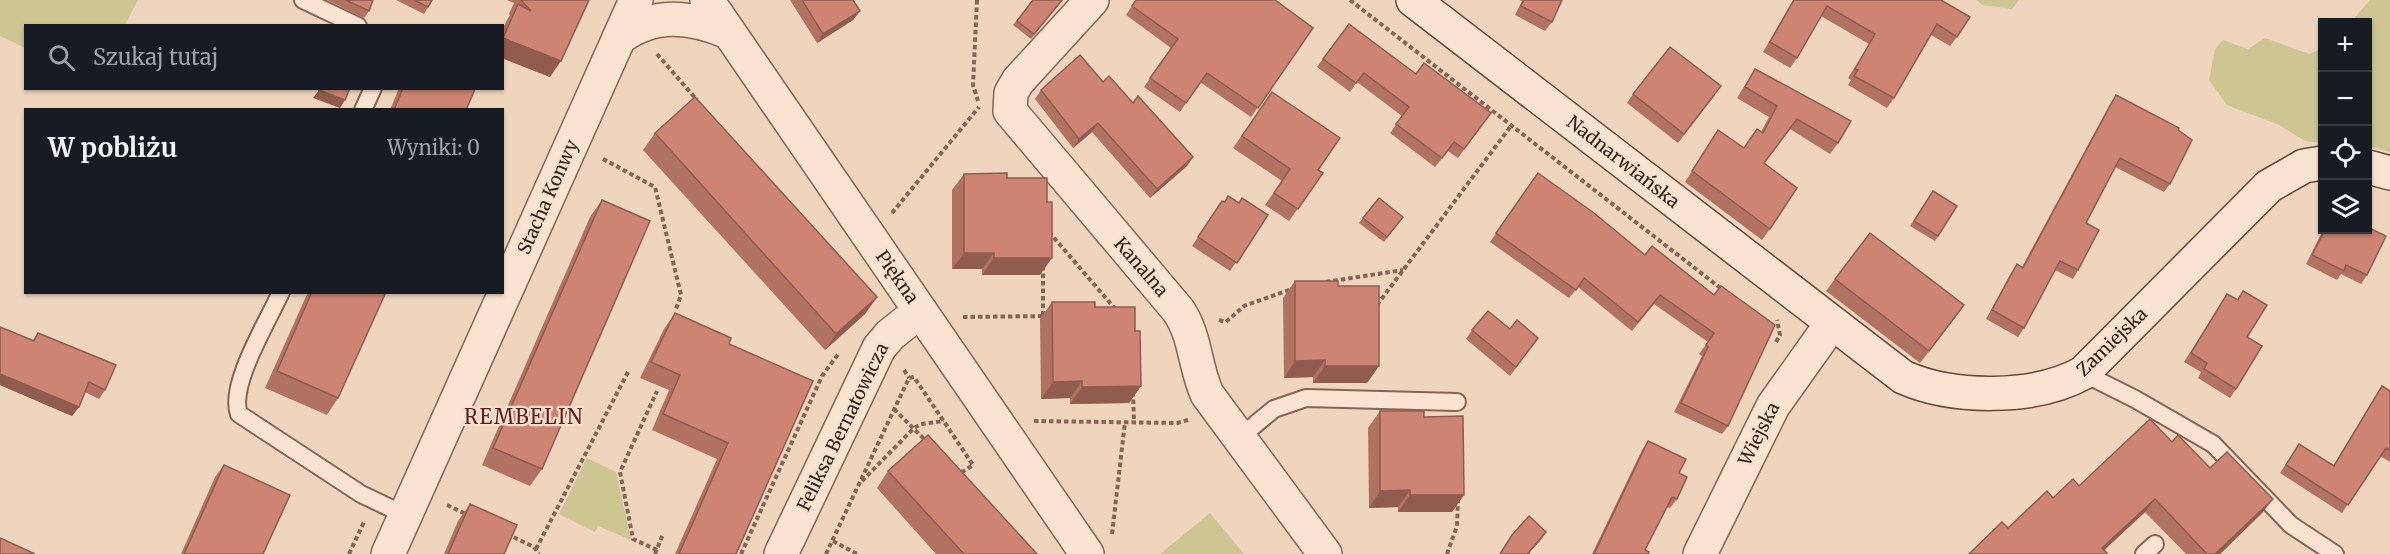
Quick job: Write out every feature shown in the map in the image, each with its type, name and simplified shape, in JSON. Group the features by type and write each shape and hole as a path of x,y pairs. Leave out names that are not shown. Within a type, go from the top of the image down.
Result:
{"street":[{"name":"Piękna","path":"707,0 920,311 1099,546"},
{"name":"Kanalna","path":"1092,0 1018,81 1011,93 1010,111 1186,321 1192,333 1200,376 1207,394 1325,554"},
{"name":"Nadnarwiańska","path":"1413,0 1832,323"},
{"path":"628,23 670,18 695,20 728,32"},
{"name":"Stacha Konwy","path":"388,554 628,23"},
{"name":"Zamiejska","path":"1832,323 1903,377 1923,386 1957,390 2021,391 2059,385 2083,374 2269,186 2304,166 2318,164"},
{"path":"2372,168 2390,173"},
{"name":"Feliksa Bernatowicza","path":"782,554 884,340 920,311"},
{"name":"Wiejska","path":"1700,554 1773,406 1832,323"}],"lane":[{"path":"303,0 354,24"},
{"path":"364,108 371,90"},
{"path":"279,294 241,380 235,404 239,414 362,494 405,515"},
{"path":"2083,374 2213,444 2291,525 2335,554"},
{"path":"1239,438 1274,409 1306,398 1457,402"}],"path":[{"path":"977,0 973,85 980,105 988,114"},
{"path":"1350,0 1732,298"},
{"path":"628,23 698,101"},
{"path":"886,220 980,105"},
{"path":"1372,314 1511,126"},
{"path":"603,159 656,187 681,295 676,309"},
{"path":"1043,236 1043,225 1121,316 1110,316"},
{"path":"1043,259 1043,316"},
{"path":"1322,282 1403,270"},
{"path":"1342,279 1351,286"},
{"path":"1186,321 1198,317 1226,322 1244,306 1302,286"},
{"path":"1368,299 1377,305"},
{"path":"962,316 1054,316"},
{"path":"1772,329 1780,335"},
{"path":"884,340 909,378"},
{"path":"741,554 822,376 841,351"},
{"path":"496,529 537,552 628,372"},
{"path":"909,378 914,377 973,465 958,475"},
{"path":"826,554 909,378"},
{"path":"1133,386 1134,422"},
{"path":"657,391 620,472 633,538 656,552 663,534"},
{"path":"1033,421 1177,423 1194,419 1216,406"},
{"path":"894,409 929,444"},
{"path":"859,484 914,428 921,424 944,421"},
{"path":"1099,546 1125,422"},
{"path":"951,467 966,484"},
{"path":"1447,554 1457,526 1458,491"},
{"path":"447,505 477,519"},
{"path":"832,541 857,554"}],"shaded area":[{"path":"0,0 138,0 126,24 24,24 24,48 0,36"},
{"path":"1977,0 2019,0 2012,9 1982,5"},
{"path":"2370,0 2390,0 2390,152 2372,147 2372,18 2354,18"},
{"path":"2265,38 2309,54 2318,50 2318,143 2305,141 2279,125 2227,105 2209,80 2215,49 2223,40 2248,49"},
{"path":"587,458 616,472 631,540 598,526 595,532 559,514"},
{"path":"1210,513 1244,554 1160,554"}],"building":[{"path":"346,0 373,0 369,11"},
{"path":"414,0 432,0 428,7"},
{"path":"521,0 589,0 561,61 504,38 518,4 531,11"},
{"path":"802,0 853,0 860,11 823,34"},
{"path":"1033,0 1062,0 1034,34 1017,21"},
{"path":"1136,0 1275,0 1313,28 1258,108 1207,73 1186,103 1150,78 1178,39 1132,6"},
{"path":"1524,0 1562,0 1552,22 1521,6"},
{"path":"1794,0 1941,0 1970,17 1957,37 1937,24 1894,98 1854,76 1858,70 1855,69 1875,34 1827,6 1797,58 1770,42"},
{"path":"1349,24 1416,74 1424,63 1491,113 1464,149 1454,142 1442,158 1396,124 1409,107 1364,73 1356,83 1323,59"},
{"path":"1670,47 1721,86 1684,134 1633,94"},
{"path":"1080,55 1103,82 1109,76 1133,103 1138,96 1193,157 1157,189 1098,123 1079,139 1041,90"},
{"path":"1755,69 1851,121 1838,143 1797,119 1764,163 1797,188 1770,229 1692,171 1718,130 1744,148 1757,129 1763,133 1777,106 1745,87"},
{"path":"319,90 349,90 345,100"},
{"path":"402,90 475,90 467,108 395,108"},
{"path":"1272,92 1340,138 1318,170 1323,173 1298,209 1274,193 1290,169 1242,136"},
{"path":"2116,95 2179,128 2178,130 2192,140 2170,184 2120,158 2086,223 2099,230 2078,270 2060,261 2024,328 1992,310 2017,264 2023,268"},
{"path":"695,97 877,297 836,334 655,133"},
{"path":"1007,173 1007,178 1047,178 1047,202 1052,202 1052,258 994,258 994,253 964,253 964,174"},
{"path":"1538,173 1594,213 1645,255 1652,246 1714,295 1721,286 1775,325 1728,426 1681,403 1708,347 1706,345 1714,333 1660,295 1638,322 1584,278 1576,290 1496,233"},
{"path":"1933,191 1957,206 1938,236 1914,221"},
{"path":"1228,196 1239,203 1242,198 1268,215 1237,263 1198,237 1222,201 1225,202"},
{"path":"1379,198 1403,217 1387,237 1363,218"},
{"path":"602,200 650,221 542,469 493,448"},
{"path":"2372,229 2386,236 2367,275 2346,265 2344,271 2312,255 2323,234 2372,234"},
{"path":"1870,233 1964,305 1929,351 1835,279"},
{"path":"1295,281 1338,281 1338,286 1379,286 1379,366 1325,366 1325,360 1295,361"},
{"path":"2243,291 2267,305 2247,337 2262,346 2236,389 2204,369 2207,363 2191,353 2227,294 2238,300"},
{"path":"311,294 385,294 338,398 277,371"},
{"path":"1052,302 1095,302 1095,307 1135,307 1135,331 1140,331 1141,386 1082,387 1082,381 1053,382"},
{"path":"1488,311 1510,329 1517,320 1538,338 1516,367 1472,330"},
{"path":"675,313 731,338 729,344 813,381 736,554 679,554 728,443 663,414 680,375 651,362"},
{"path":"0,327 34,341 38,333 116,365 105,390 89,382 79,407 0,374"},
{"path":"2382,386 2390,391 2390,450 2386,448 2348,505 2286,465 2299,444 2334,466"},
{"path":"1380,411 1424,411 1424,417 1463,416 1464,495 1410,495 1410,490 1380,491"},
{"path":"2150,419 2172,442 2178,435 2210,468 2227,452 2273,499 2215,554 2207,554 2155,499 2102,548 2106,554 1969,554 2002,522 2008,528 2047,491 2053,498 2073,479 2079,486"},
{"path":"928,435 1037,554 964,554 888,471"},
{"path":"1648,441 1686,459 1679,473 1687,477 1677,499 1672,497 1645,550 1649,552 1648,554 1594,554"},
{"path":"224,465 290,495 263,554 184,554"},
{"path":"470,504 517,525 504,554 448,554"},
{"path":"1529,516 1546,532 1528,553 1530,554 1500,554 1512,535"},
{"path":"0,538 35,554 0,554"}],"district":[{"name":"REMBELIN","path":"524,417"}]}
